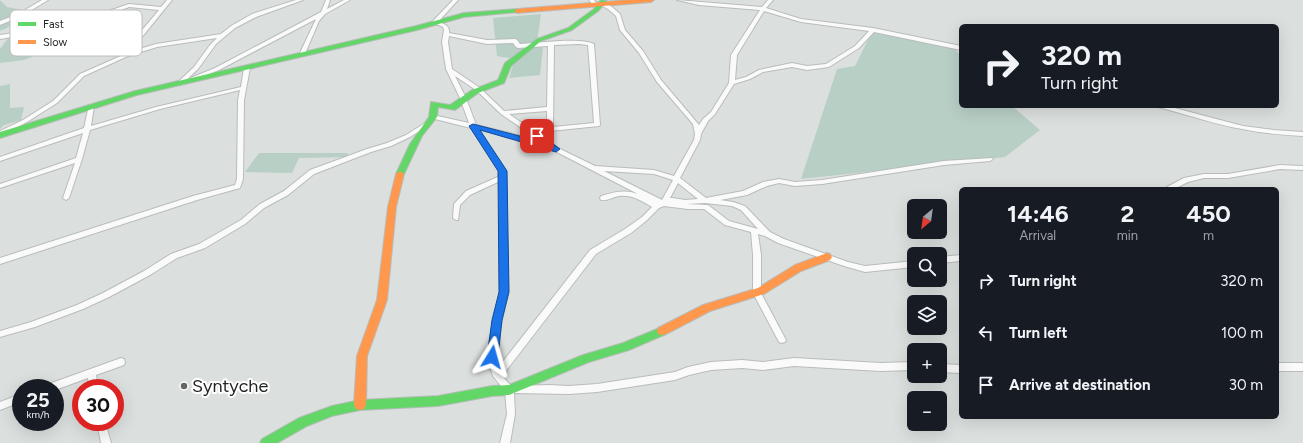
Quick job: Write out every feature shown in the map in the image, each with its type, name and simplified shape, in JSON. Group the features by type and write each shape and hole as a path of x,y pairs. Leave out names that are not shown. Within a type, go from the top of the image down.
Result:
{"street":[{"path":"29,10 46,0"},
{"path":"116,10 137,0"},
{"path":"142,34 170,0"},
{"path":"180,83 194,70 213,44 246,18 301,0"},
{"path":"302,55 316,21 323,13 328,0"},
{"path":"180,83 217,69 348,0"},
{"path":"435,22 456,0"},
{"path":"0,135 135,93 417,28 435,22 474,14 611,0"},
{"path":"598,2 651,0"},
{"path":"679,0 699,4 763,10 823,24 873,30 959,48"},
{"path":"664,204 691,149 698,141 699,133 706,120 713,113 732,83 734,55 771,0"},
{"path":"360,405 362,356 382,300 392,208 399,177 408,154 426,124 433,116 434,104 452,108 463,98 478,89 501,81 508,65 539,40 570,29 596,10 598,2"},
{"path":"598,2 610,8 618,15 623,30 641,52 659,80 696,124 699,133"},
{"path":"129,5 162,9"},
{"path":"0,23 10,19"},
{"path":"435,22 445,26 447,30 445,42 449,69 463,98 473,126 503,171 504,292 492,349 493,365 497,376 508,390 511,414 505,443"},
{"path":"732,83 748,78 761,71 792,65 807,68 827,66 857,47 873,30"},
{"path":"446,34 487,42 515,41 518,46 579,42 591,44 597,125 550,129 551,44"},
{"path":"0,37 10,35"},
{"path":"142,50 156,46 223,35"},
{"path":"112,62 122,56"},
{"path":"0,135 25,122 54,102 82,75 124,56"},
{"path":"0,261 195,198 238,186 240,179 241,100 247,68"},
{"path":"449,69 478,89 503,113 556,149 664,204 688,207 706,207 727,223 754,230 781,241 865,269 907,265"},
{"path":"0,159 87,129 158,108 243,88"},
{"path":"66,198 80,159 91,106"},
{"path":"1168,108 1223,123 1275,133 1303,134"},
{"path":"503,113 550,109"},
{"path":"433,116 508,134 556,149"},
{"path":"0,334 32,325 80,307 106,295 174,256 202,246 243,222 262,206 286,193 312,172 369,150 389,145 408,136 426,124"},
{"path":"0,186 80,159"},
{"path":"705,201 745,192 765,184 779,181 795,184 822,182 923,166 990,159"},
{"path":"591,167 654,172 677,179 705,201"},
{"path":"1173,187 1186,180 1204,176 1228,176 1276,168 1303,168"},
{"path":"456,218 457,204 468,193 503,177"},
{"path":"603,198 626,192 656,206"},
{"path":"497,376 593,252 628,231 644,219 656,206 674,200 733,204 743,208 766,234"},
{"path":"754,230 757,255 757,293 782,340"},
{"path":"508,390 587,358 625,347 682,322 707,308 757,293 805,264 827,257"},
{"path":"947,259 959,258"},
{"path":"64,382 121,362"},
{"path":"266,443 311,419 332,411 360,405 438,401 492,391 548,388 569,390 597,388 675,376 712,366 742,364 763,366 794,362 880,367 907,366"},
{"path":"1279,367 1303,367"},
{"path":"947,368 959,369"},
{"path":"91,372 92,379"},
{"path":"0,406 12,401"},
{"path":"103,431 106,443"}],"green space":[{"path":"0,0 7,7 23,10 10,10 10,26 0,31"},
{"path":"541,14 537,42 543,49 540,75 509,78 515,59 497,56 493,18"},
{"path":"873,30 951,45 959,54 959,108 1014,108 1040,130 1005,157 801,179 837,69 855,66"},
{"path":"9,37 10,56 34,56 24,60 0,63 0,49"},
{"path":"10,84 10,108 24,107 21,120 4,125 0,129 0,86"},
{"path":"259,153 348,153 347,157 299,158 292,173 245,172"}],"traffic: fast":[{"path":"400,174 418,136 433,117 434,104 452,108 475,92 501,81 508,65 539,40 570,29 596,10 604,1"},
{"path":"0,135 135,93 417,28 464,15 517,11"},
{"path":"266,443 303,422 332,411 360,405 438,401 492,391 509,390 587,358 625,347 662,331"}],"traffic: slow":[{"path":"517,11 651,0"},
{"path":"360,405 362,356 382,300 392,207 400,174"},
{"path":"662,331 707,308 761,291 798,268 827,257"}],"place":[{"name":"Syntyche","path":"184,386"}],"route":[{"path":"492,357 497,320 504,292 505,256 502,200 503,171 495,158 486,148 473,126 508,134 556,149 537,136"}]}
